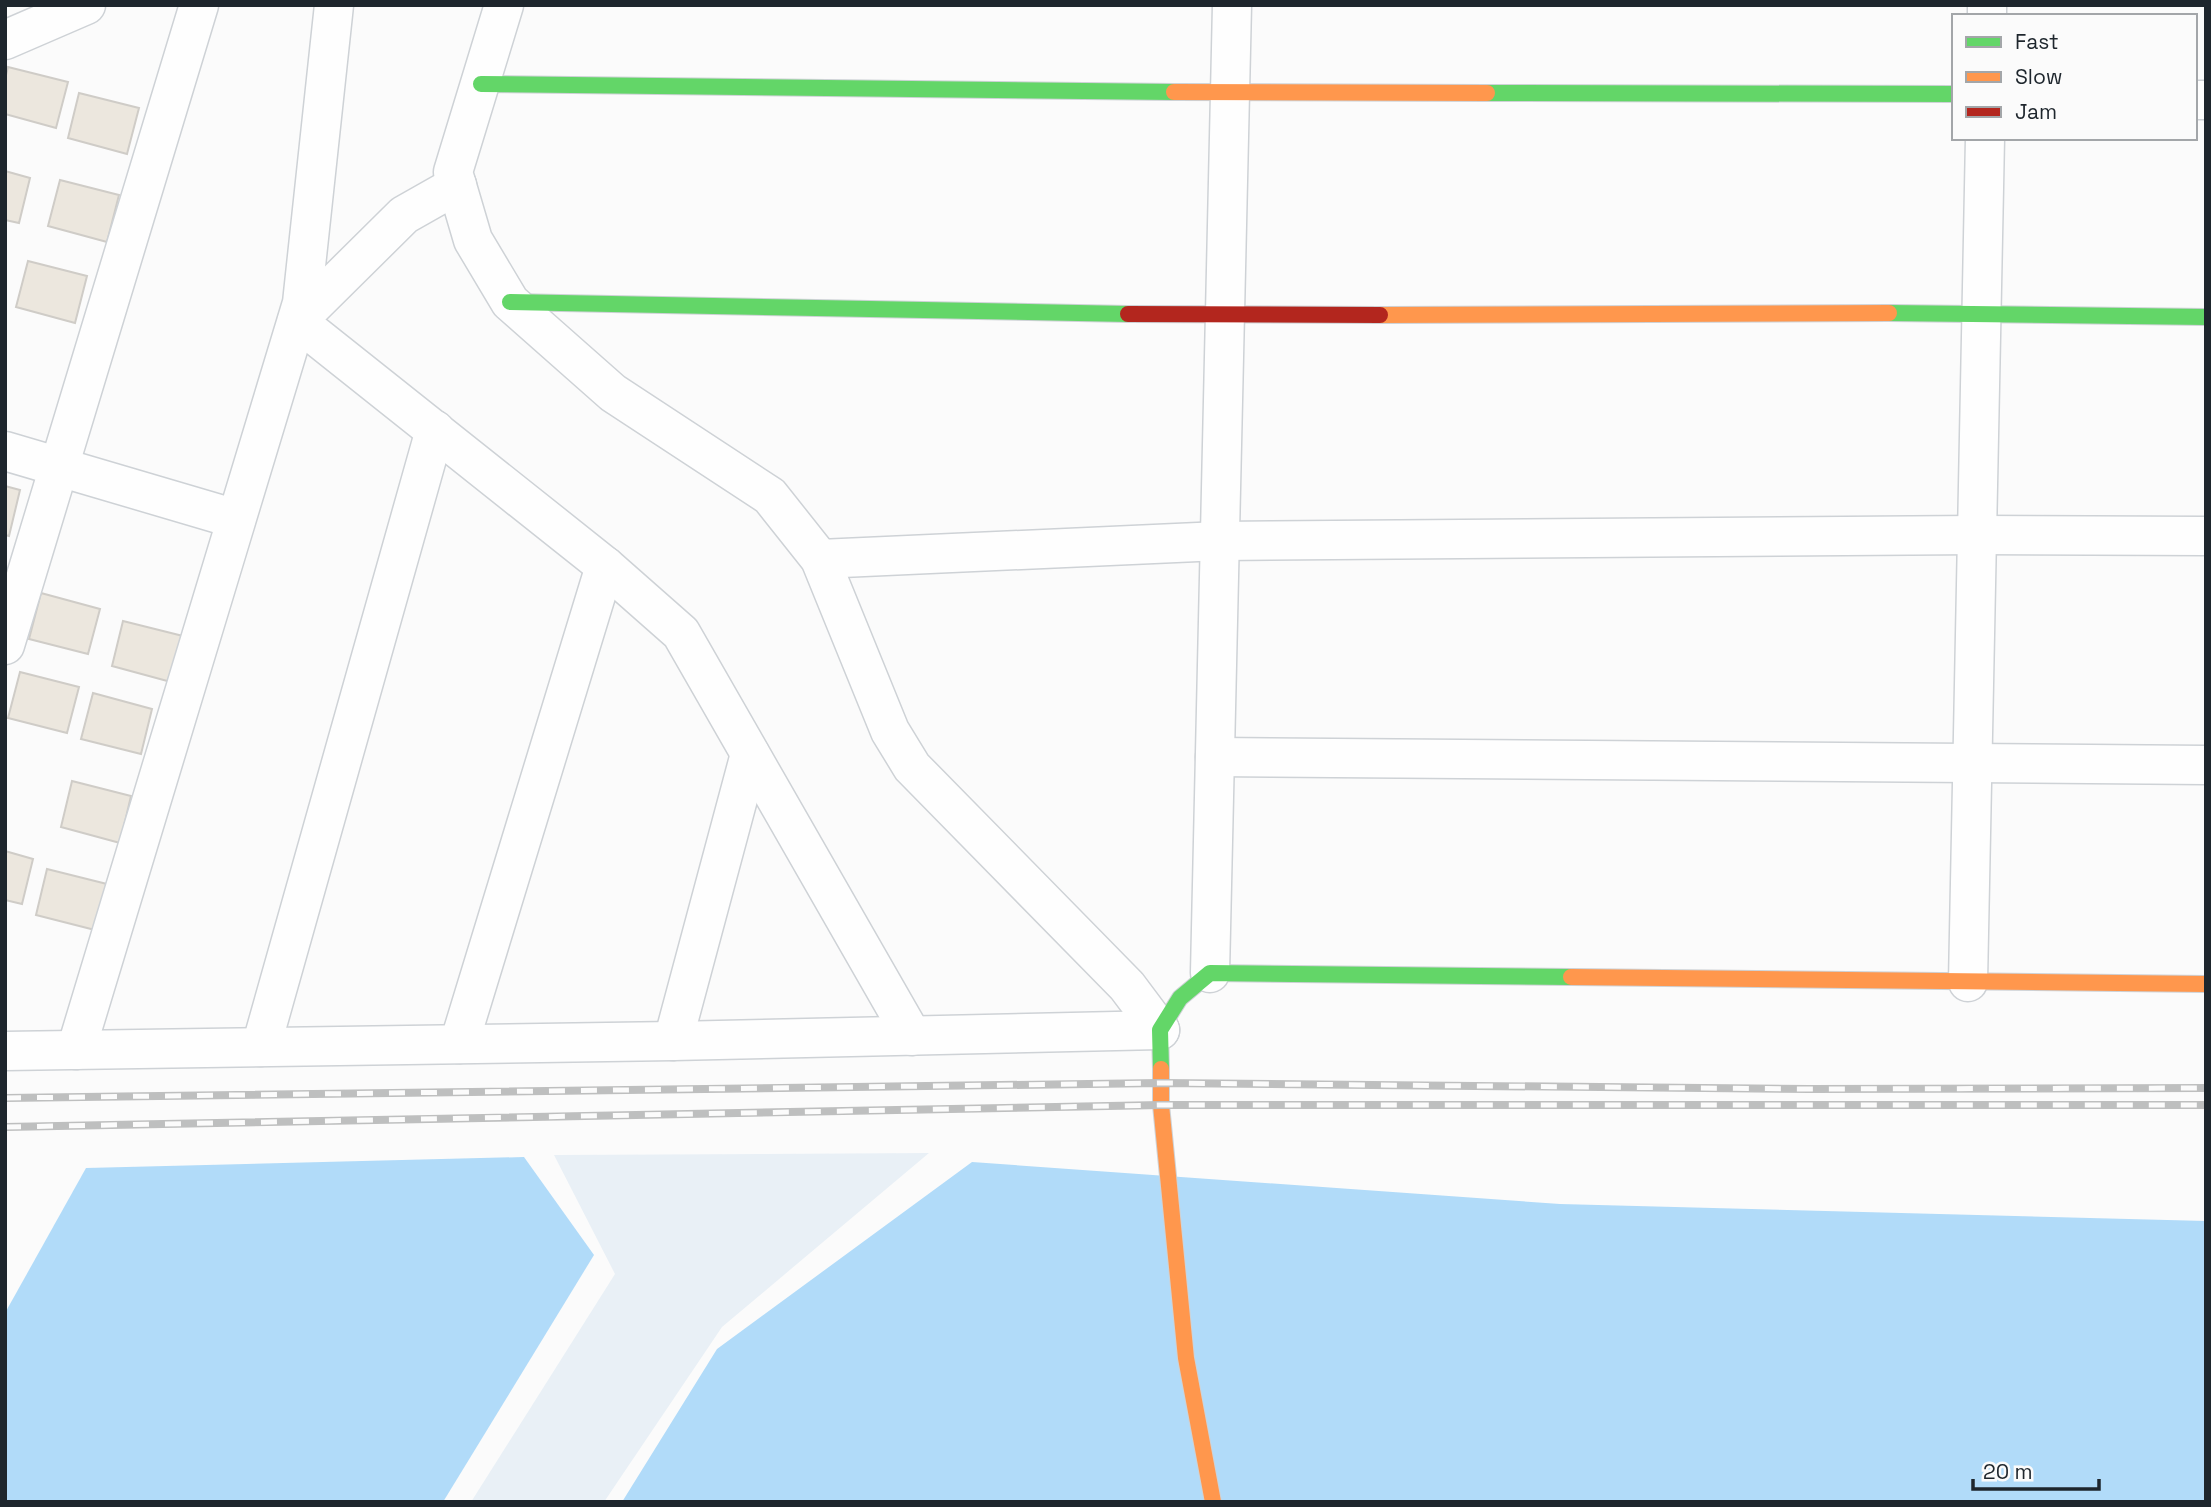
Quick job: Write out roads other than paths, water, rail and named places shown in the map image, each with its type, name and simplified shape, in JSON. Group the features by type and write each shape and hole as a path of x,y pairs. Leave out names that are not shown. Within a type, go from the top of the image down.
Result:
{"street":[{"path":"5,40 86,5"},
{"path":"5,645 199,5"},
{"path":"76,1050 302,303 334,5"},
{"path":"504,5 453,172 474,240 510,302 613,393 770,496 820,559 890,731 912,767 1127,986 1160,1030"},
{"path":"1210,973 1232,5"},
{"path":"481,84 1230,93 1952,94"},
{"path":"1968,982 1984,140"},
{"path":"297,321 404,215 457,185"},
{"path":"510,302 1225,316 1981,313 2206,317"},
{"path":"297,321 605,565 681,634 912,1035"},
{"path":"261,1047 435,430"},
{"path":"5,451 236,519"},
{"path":"820,559 1220,541 1977,535 2206,536"},
{"path":"460,1044 605,565"},
{"path":"673,1041 750,754"},
{"path":"1215,757 2206,765"},
{"path":"1213,1502 1186,1358 1161,1105 1160,1030 1180,998 1210,973 2206,984"},
{"path":"5,1051 673,1041 1160,1030"}],"railway":[{"path":"5,1098 1161,1083 1809,1089 2206,1088"},
{"path":"5,1127 1161,1105 2206,1105"}]}
